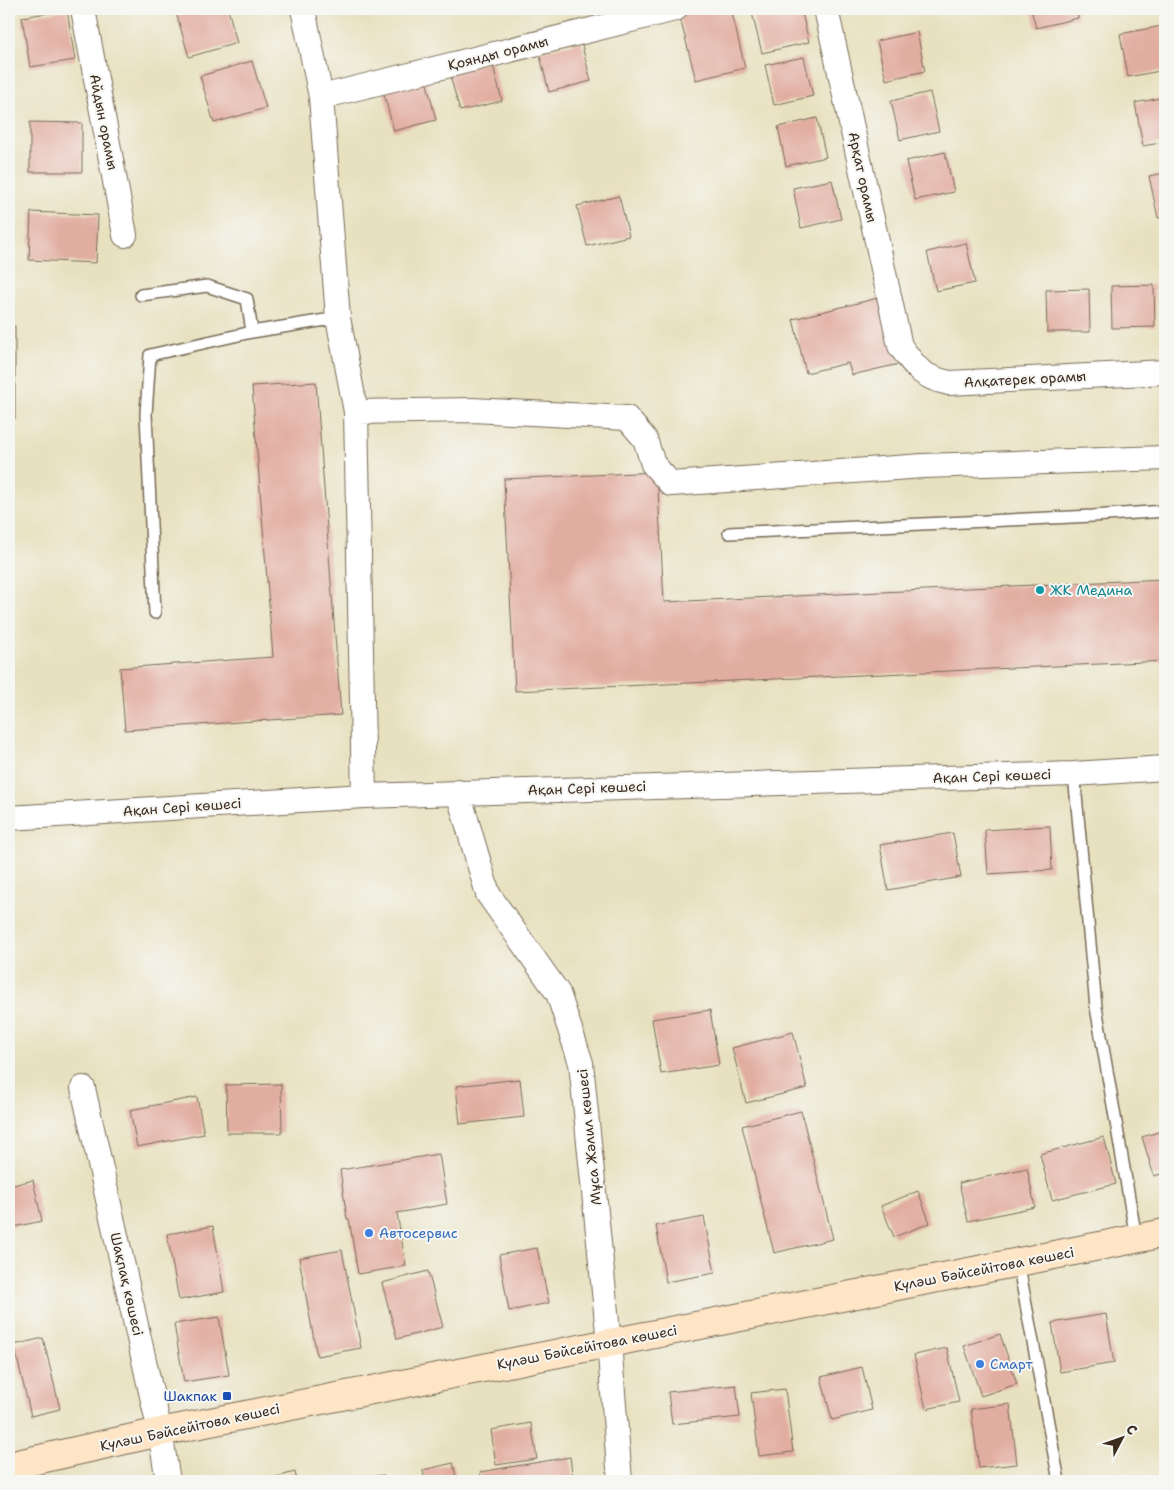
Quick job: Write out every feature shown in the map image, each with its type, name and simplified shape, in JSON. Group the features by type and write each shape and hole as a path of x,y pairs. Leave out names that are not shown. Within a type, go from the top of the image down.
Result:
{"street":[{"name":"Айдын орамы","path":"83,9 125,235"},
{"path":"303,9 321,97 338,318 356,412 364,796"},
{"name":"Қоянды орамы","path":"321,97 675,9"},
{"name":"Арқат орамы","path":"826,9 900,346"},
{"name":"Алқатерек орамы","path":"900,346 918,370 935,380 949,383 1165,372"},
{"path":"356,412 472,410 627,418 644,438 653,464 671,484 923,466 1165,458"},
{"name":"Ақан Сері көшесі","path":"9,818 364,796 1074,774 1165,768"},
{"name":"Мұса Жәлил көшесі","path":"458,792 488,894 558,993 581,1063 609,1342 620,1481"},
{"name":"Шақпақ көшесі","path":"83,1088 160,1432 168,1481"},
{"name":"Күләш Бәйсейітова көшесі","path":"9,1466 160,1432 1165,1233"}],"lane":[{"path":"141,295 207,286 247,299 252,332"},
{"path":"155,613 146,414 150,355 252,332 338,318"},
{"path":"729,534 1165,511"},
{"path":"1074,774 1096,1007 1136,1238"},
{"path":"1018,1262 1059,1481"}],"building":[{"path":"175,9 228,9 237,43 189,57"},
{"path":"731,9 745,68 696,80 678,10"},
{"path":"751,9 801,9 809,42 762,53"},
{"path":"1031,9 1076,9 1078,18 1036,28"},
{"path":"67,10 75,60 30,67 22,17"},
{"path":"1162,26 1165,44 1165,70 1128,77 1120,34"},
{"path":"917,32 925,71 886,80 877,41"},
{"path":"581,42 591,81 549,92 539,52"},
{"path":"804,57 813,96 774,105 765,65"},
{"path":"252,61 266,108 214,123 200,76"},
{"path":"492,61 502,101 460,111 449,72"},
{"path":"426,80 436,120 394,131 383,91"},
{"path":"930,92 939,131 900,140 891,101"},
{"path":"1165,97 1165,142 1143,146 1135,103"},
{"path":"817,118 826,157 786,166 778,127"},
{"path":"30,122 82,123 82,172 30,172"},
{"path":"945,152 954,192 915,200 906,161"},
{"path":"1165,173 1165,217 1158,218 1149,176"},
{"path":"832,180 841,219 801,228 793,188"},
{"path":"619,196 629,236 587,246 577,206"},
{"path":"31,212 98,215 96,263 29,260"},
{"path":"966,243 975,283 936,291 927,252"},
{"path":"1154,285 1155,327 1112,328 1111,286"},
{"path":"1089,289 1090,332 1047,332 1046,290"},
{"path":"882,297 899,364 852,375 848,363 806,373 793,319"},
{"path":"9,326 15,326 15,419 9,419"},
{"path":"316,382 341,715 125,730 120,668 273,657 252,386"},
{"name":"ЖК Медина","path":"657,472 664,602 1165,579 1165,661 515,691 504,479"},
{"path":"1050,826 1052,870 988,874 985,830"},
{"path":"953,833 961,877 888,890 880,845"},
{"path":"710,1010 719,1065 661,1074 652,1019"},
{"path":"793,1032 807,1088 746,1103 732,1048"},
{"path":"520,1079 524,1117 460,1124 456,1086"},
{"path":"281,1084 282,1133 227,1133 226,1085"},
{"path":"197,1097 204,1134 137,1147 130,1110"},
{"path":"801,1111 833,1239 774,1253 742,1126"},
{"path":"1165,1130 1165,1173 1154,1176 1142,1137"},
{"path":"1104,1137 1116,1184 1052,1200 1040,1154"},
{"path":"439,1154 447,1204 397,1213 406,1266 358,1274 340,1170"},
{"path":"1027,1168 1035,1207 968,1221 959,1183"},
{"path":"33,1180 42,1221 9,1228 9,1186"},
{"path":"918,1191 930,1223 894,1237 881,1206"},
{"path":"704,1217 715,1273 666,1282 656,1226"},
{"path":"213,1226 224,1292 179,1300 167,1234"},
{"path":"537,1248 549,1303 509,1311 499,1255"},
{"path":"342,1250 361,1348 317,1356 299,1258"},
{"path":"428,1271 443,1327 397,1339 382,1283"},
{"path":"1106,1314 1114,1363 1060,1372 1052,1323"},
{"path":"219,1317 229,1375 184,1382 174,1324"},
{"path":"1000,1334 1017,1384 981,1396 964,1346"},
{"path":"43,1338 60,1409 31,1416 14,1345"},
{"path":"947,1348 959,1402 926,1409 914,1355"},
{"path":"862,1367 872,1410 832,1420 821,1377"},
{"path":"736,1385 740,1417 672,1424 668,1392"},
{"path":"785,1389 793,1452 759,1456 751,1393"},
{"path":"1010,1404 1017,1464 979,1468 971,1409"},
{"path":"531,1423 537,1459 496,1465 491,1430"},
{"path":"570,1457 573,1481 482,1481 480,1472"},
{"path":"453,1463 457,1481 425,1481 423,1470"},
{"path":"295,1472 297,1481 261,1481"},
{"path":"384,1475 385,1481 346,1481 346,1480"}],"place":[{"name":"ЖК Медина","path":"1040,590"},
{"name":"Автосервис","path":"369,1233"},
{"name":"Смарт","path":"980,1364"},
{"name":"Шакпак","path":"227,1396"}]}
